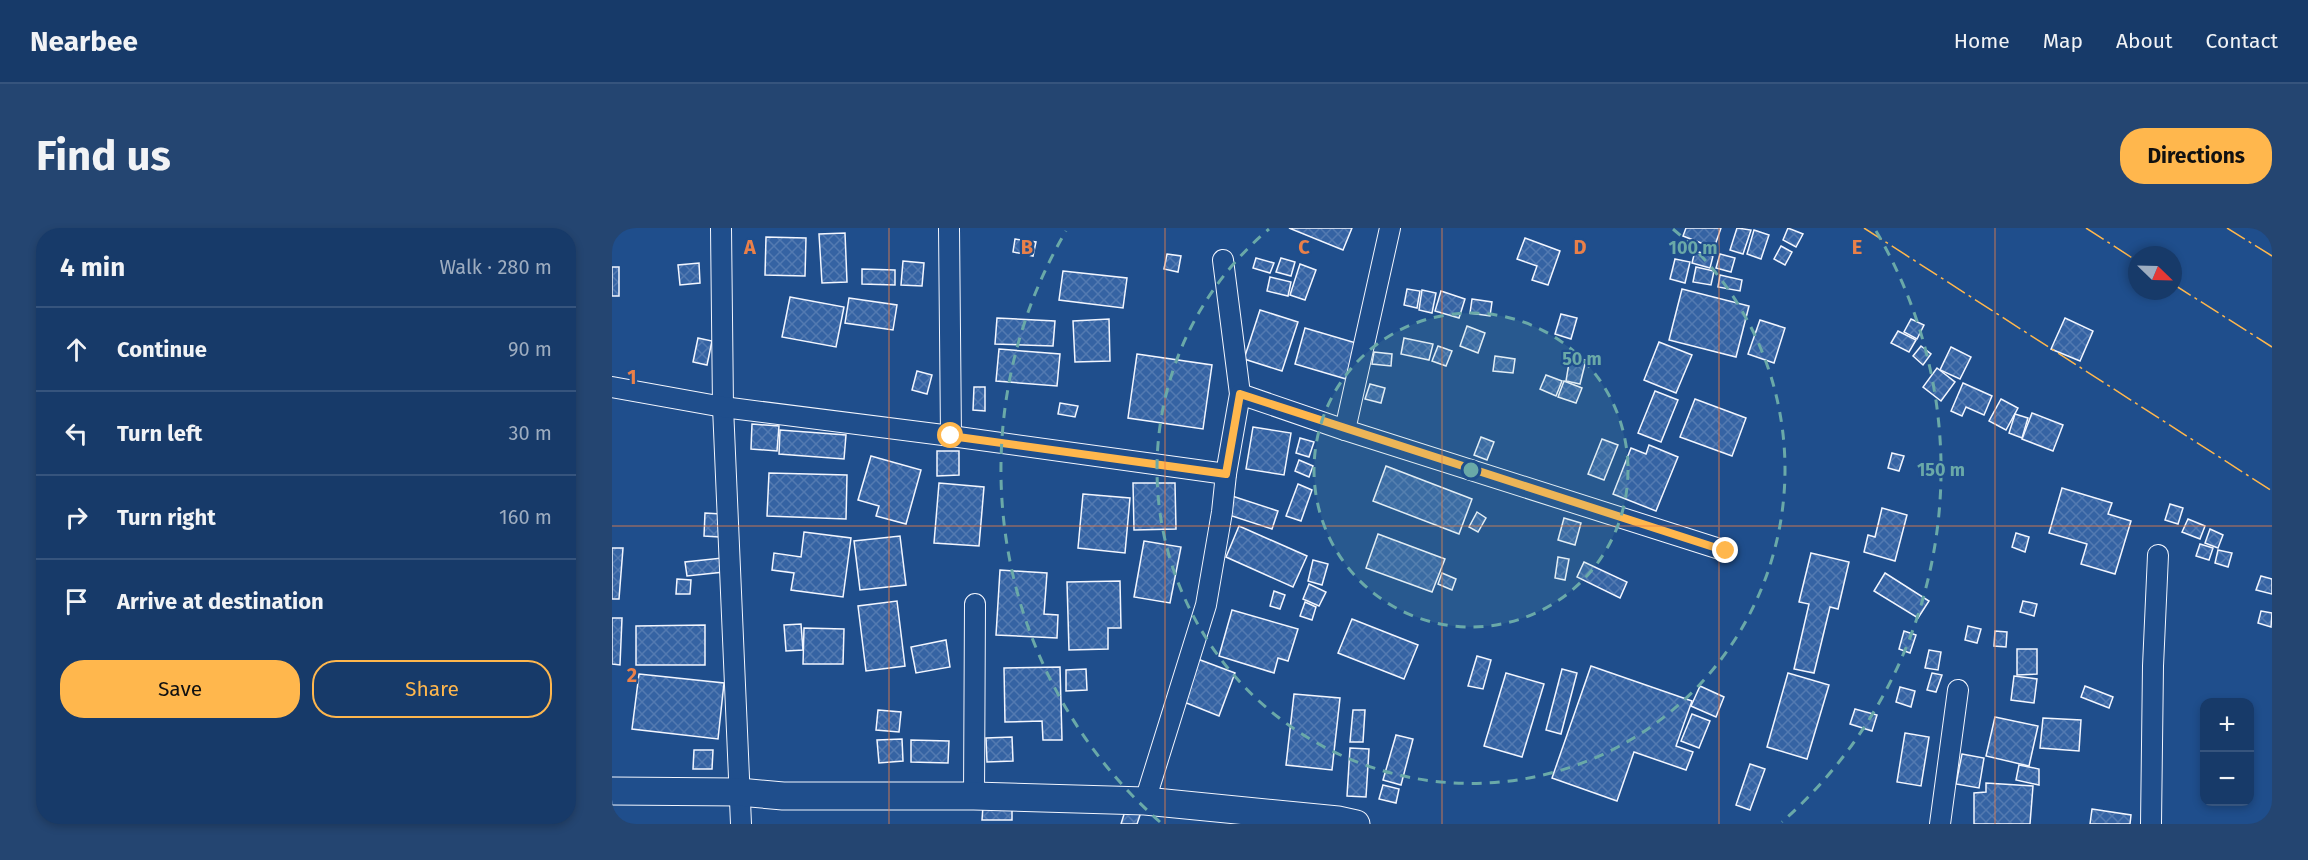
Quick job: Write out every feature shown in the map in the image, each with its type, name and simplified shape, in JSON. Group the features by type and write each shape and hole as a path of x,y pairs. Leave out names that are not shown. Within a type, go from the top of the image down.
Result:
{"street":[{"path":"721,228 723,407 741,824"},
{"path":"949,228 951,436"},
{"path":"1345,429 1390,228"},
{"path":"1144,801 1206,604 1240,394 1223,260"},
{"path":"612,387 723,407 1226,474"},
{"path":"1240,394 1726,551"},
{"path":"2151,824 2153,666 2158,555"},
{"path":"974,796 975,604"},
{"path":"1940,824 1958,690"},
{"path":"612,791 739,792 783,796 974,796 1144,801 1338,820 1356,824"}],"building":[{"path":"1289,228 1352,228 1343,250"},
{"path":"1686,228 1721,228 1714,248 1683,236"},
{"path":"1737,228 1751,230 1743,254 1730,250"},
{"path":"1788,228 1803,234 1796,247 1783,240"},
{"path":"1754,230 1769,235 1761,259 1747,254"},
{"path":"845,233 847,282 822,283 819,234"},
{"path":"766,237 806,238 805,276 765,275"},
{"path":"1525,238 1560,251 1548,285 1532,280 1537,266 1517,259"},
{"path":"1015,239 1036,242 1033,256 1013,252"},
{"path":"1781,246 1792,252 1785,265 1774,259"},
{"path":"1695,251 1713,256 1710,268 1692,263"},
{"path":"1167,254 1181,256 1178,272 1164,269"},
{"path":"1720,254 1735,258 1731,272 1716,268"},
{"path":"1256,258 1274,263 1270,273 1253,268"},
{"path":"1281,258 1295,262 1291,276 1276,272"},
{"path":"1675,259 1690,262 1685,283 1670,279"},
{"path":"903,261 924,263 922,286 901,285"},
{"path":"699,263 700,283 680,285 678,265"},
{"path":"1300,264 1316,270 1305,300 1290,295"},
{"path":"612,267 619,267 619,296 612,296"},
{"path":"1696,267 1714,271 1711,285 1693,282"},
{"path":"862,269 895,270 895,285 862,284"},
{"path":"1063,271 1127,278 1123,308 1059,300"},
{"path":"1720,275 1742,280 1740,291 1718,287"},
{"path":"1270,277 1291,282 1288,296 1267,291"},
{"path":"1407,289 1420,291 1417,308 1404,305"},
{"path":"1682,289 1749,306 1736,357 1669,340"},
{"path":"1422,290 1436,293 1432,313 1419,310"},
{"path":"1441,291 1465,299 1459,318 1435,311"},
{"path":"790,297 844,307 836,347 782,337"},
{"path":"849,298 897,305 893,330 845,323"},
{"path":"1472,299 1492,302 1490,316 1470,313"},
{"path":"1260,310 1298,322 1282,371 1244,359"},
{"path":"1561,314 1577,318 1571,339 1555,334"},
{"path":"997,318 1055,321 1053,346 995,344"},
{"path":"2065,318 2093,331 2080,361 2051,349"},
{"path":"1109,319 1110,361 1075,362 1073,321"},
{"path":"1911,319 1924,325 1917,339 1904,332"},
{"path":"1760,320 1785,328 1774,363 1748,354"},
{"path":"1467,326 1485,333 1478,353 1460,346"},
{"path":"1305,328 1356,343 1346,379 1295,364"},
{"path":"1898,331 1916,340 1909,352 1891,343"},
{"path":"698,338 712,341 707,365 693,362"},
{"path":"1404,338 1433,344 1429,360 1401,354"},
{"path":"1659,342 1692,355 1676,393 1644,380"},
{"path":"1438,346 1452,351 1446,366 1432,361"},
{"path":"1921,346 1931,354 1923,365 1913,356"},
{"path":"1951,347 1971,357 1960,379 1940,370"},
{"path":"999,349 1060,354 1057,386 996,381"},
{"path":"1374,352 1392,354 1391,366 1372,364"},
{"path":"1137,354 1212,365 1203,429 1128,418"},
{"path":"1495,356 1515,359 1513,373 1493,371"},
{"path":"1570,357 1586,360 1580,384 1566,381"},
{"path":"1937,368 1955,382 1941,401 1923,387"},
{"path":"917,371 932,375 927,394 912,390"},
{"path":"1546,375 1562,381 1556,396 1540,389"},
{"path":"1564,381 1582,388 1576,403 1558,397"},
{"path":"1963,383 1992,396 1984,415 1966,407 1962,416 1951,411"},
{"path":"1370,384 1385,388 1381,403 1365,399"},
{"path":"974,387 985,387 985,411 973,410"},
{"path":"1655,391 1678,400 1661,442 1638,433"},
{"path":"1695,399 1746,418 1732,456 1680,437"},
{"path":"2001,399 2018,408 2006,430 1989,421"},
{"path":"1060,403 1078,406 1075,417 1058,414"},
{"path":"2032,413 2063,425 2053,451 2022,439"},
{"path":"2015,414 2028,418 2022,438 2009,433"},
{"path":"752,424 779,426 777,451 751,449"},
{"path":"1253,427 1291,433 1284,475 1246,469"},
{"path":"780,430 846,435 844,459 779,454"},
{"path":"1481,437 1494,442 1487,460 1474,455"},
{"path":"1300,438 1314,442 1309,457 1296,453"},
{"path":"1602,439 1618,445 1604,480 1588,474"},
{"path":"1649,445 1678,457 1656,511 1613,494 1631,448 1646,454"},
{"path":"937,451 959,451 959,475 937,476"},
{"path":"1892,453 1904,456 1899,471 1888,468"},
{"path":"871,456 921,470 906,524 876,516 879,506 858,500"},
{"path":"1299,460 1313,466 1309,477 1295,471"},
{"path":"1386,466 1472,499 1459,534 1373,501"},
{"path":"769,473 847,475 846,519 767,516"},
{"path":"939,483 984,487 979,546 934,543"},
{"path":"1133,483 1175,483 1176,529 1134,530"},
{"path":"1298,484 1312,490 1301,521 1286,516"},
{"path":"2062,488 2112,503 2108,514 2131,521 2115,574 2081,564 2087,544 2049,533"},
{"path":"1083,494 1130,498 1125,553 1078,548"},
{"path":"1229,495 1278,511 1272,529 1223,513"},
{"path":"2170,504 2183,508 2178,524 2165,520"},
{"path":"1882,508 1907,515 1895,561 1864,552 1868,535 1875,537"},
{"path":"1477,512 1486,518 1478,532 1469,527"},
{"path":"705,513 721,514 719,537 704,536"},
{"path":"1564,518 1581,523 1575,545 1558,540"},
{"path":"2188,519 2205,526 2200,539 2182,532"},
{"path":"1239,526 1307,556 1293,587 1226,557"},
{"path":"2210,529 2223,535 2218,548 2205,543"},
{"path":"804,532 851,538 843,597 791,590 794,573 772,570 774,553 801,557"},
{"path":"2016,533 2029,537 2025,552 2012,547"},
{"path":"1378,534 1445,559 1432,592 1366,568"},
{"path":"900,536 906,585 860,590 854,541"},
{"path":"1144,541 1181,547 1170,603 1134,597"},
{"path":"2200,544 2213,548 2209,560 2196,556"},
{"path":"612,548 623,548 619,599 612,599"},
{"path":"2218,550 2232,553 2228,567 2215,563"},
{"path":"1811,553 1849,562 1838,609 1830,607 1814,673 1794,669 1809,604 1799,602"},
{"path":"1558,557 1569,559 1565,580 1555,578"},
{"path":"722,558 724,572 687,576 685,562"},
{"path":"1313,560 1328,564 1322,585 1308,581"},
{"path":"1584,562 1627,582 1620,598 1577,577"},
{"path":"1000,570 1047,573 1044,614 1058,615 1057,638 996,635"},
{"path":"1442,573 1456,579 1452,590 1438,584"},
{"path":"1885,573 1929,601 1918,618 1874,591"},
{"path":"2261,576 2272,579 2272,594 2256,590"},
{"path":"677,579 691,580 690,594 676,594"},
{"path":"1120,581 1121,628 1108,628 1108,649 1069,650 1067,582"},
{"path":"1309,584 1326,592 1319,606 1303,599"},
{"path":"1274,591 1285,595 1280,609 1270,606"},
{"path":"897,601 905,666 866,671 858,606"},
{"path":"2023,601 2037,604 2034,616 2020,612"},
{"path":"1305,602 1316,607 1312,620 1300,616"},
{"path":"1232,610 1298,629 1288,661 1278,658 1274,673 1219,656"},
{"path":"2261,611 2272,613 2271,627 2258,623"},
{"path":"612,618 622,618 620,665 612,664"},
{"path":"1352,619 1418,645 1404,679 1338,653"},
{"path":"801,624 803,650 786,651 784,625"},
{"path":"705,625 705,665 636,665 636,626"},
{"path":"1968,626 1981,629 1977,643 1965,640"},
{"path":"804,628 844,629 843,664 803,664"},
{"path":"1904,631 1916,635 1910,653 1899,649"},
{"path":"1995,631 2007,632 2006,647 1994,646"},
{"path":"946,640 950,667 916,673 911,647"},
{"path":"2017,649 2037,649 2037,674 2017,675"},
{"path":"1929,650 1941,652 1938,670 1925,668"},
{"path":"1477,656 1491,660 1483,689 1468,686"},
{"path":"1195,658 1235,673 1219,716 1179,700"},
{"path":"1591,666 1692,701 1676,746 1693,752 1686,770 1634,752 1617,801 1552,778"},
{"path":"1060,667 1062,740 1043,740 1042,721 1005,722 1004,668"},
{"path":"1086,669 1087,690 1066,691 1066,670"},
{"path":"1562,669 1577,673 1561,734 1546,730"},
{"path":"1506,673 1544,684 1522,757 1484,746"},
{"path":"1788,673 1829,685 1807,759 1767,747"},
{"path":"1932,673 1942,675 1936,692 1927,690"},
{"path":"639,674 724,683 718,739 632,729"},
{"path":"2014,676 2037,679 2034,703 2011,700"},
{"path":"1700,686 1724,697 1716,717 1691,706"},
{"path":"2085,686 2113,697 2109,708 2081,697"},
{"path":"1900,687 1915,691 1911,707 1896,702"},
{"path":"1294,694 1340,698 1332,770 1286,765"},
{"path":"1855,709 1877,715 1872,731 1850,724"},
{"path":"878,710 901,712 899,732 876,730"},
{"path":"1353,710 1365,710 1363,742 1350,742"},
{"path":"1692,714 1710,721 1699,748 1681,741"},
{"path":"1995,717 2038,726 2029,766 1986,756"},
{"path":"2043,718 2081,720 2079,751 2040,748"},
{"path":"1905,733 1929,737 1921,786 1897,782"},
{"path":"1396,735 1413,739 1401,785 1383,780"},
{"path":"1012,737 1013,761 987,762 986,738"},
{"path":"902,739 903,761 879,763 877,740"},
{"path":"911,740 949,741 948,763 911,762"},
{"path":"1350,748 1369,749 1366,797 1347,796"},
{"path":"694,750 713,750 712,769 693,769"},
{"path":"1962,754 1984,758 1979,788 1956,784"},
{"path":"1750,764 1765,769 1750,810 1736,805"},
{"path":"2019,765 2039,769 2039,785 2016,780"},
{"path":"1986,783 2033,786 2030,824 1974,824 1974,793 1986,792"},
{"path":"1383,785 1399,789 1396,803 1379,799"},
{"path":"983,806 1012,806 1012,820 982,820"},
{"path":"1126,808 1141,812 1137,824 1121,824"},
{"path":"2092,809 2131,815 2130,824 2090,824"}],"power":[{"path":"1864,228 2272,491"},
{"path":"2086,228 2128,255"},
{"path":"2227,228 2272,256"},
{"path":"2182,290 2272,347"}],"route":[{"path":"951,436 1226,474 1240,394 1726,551"}]}
